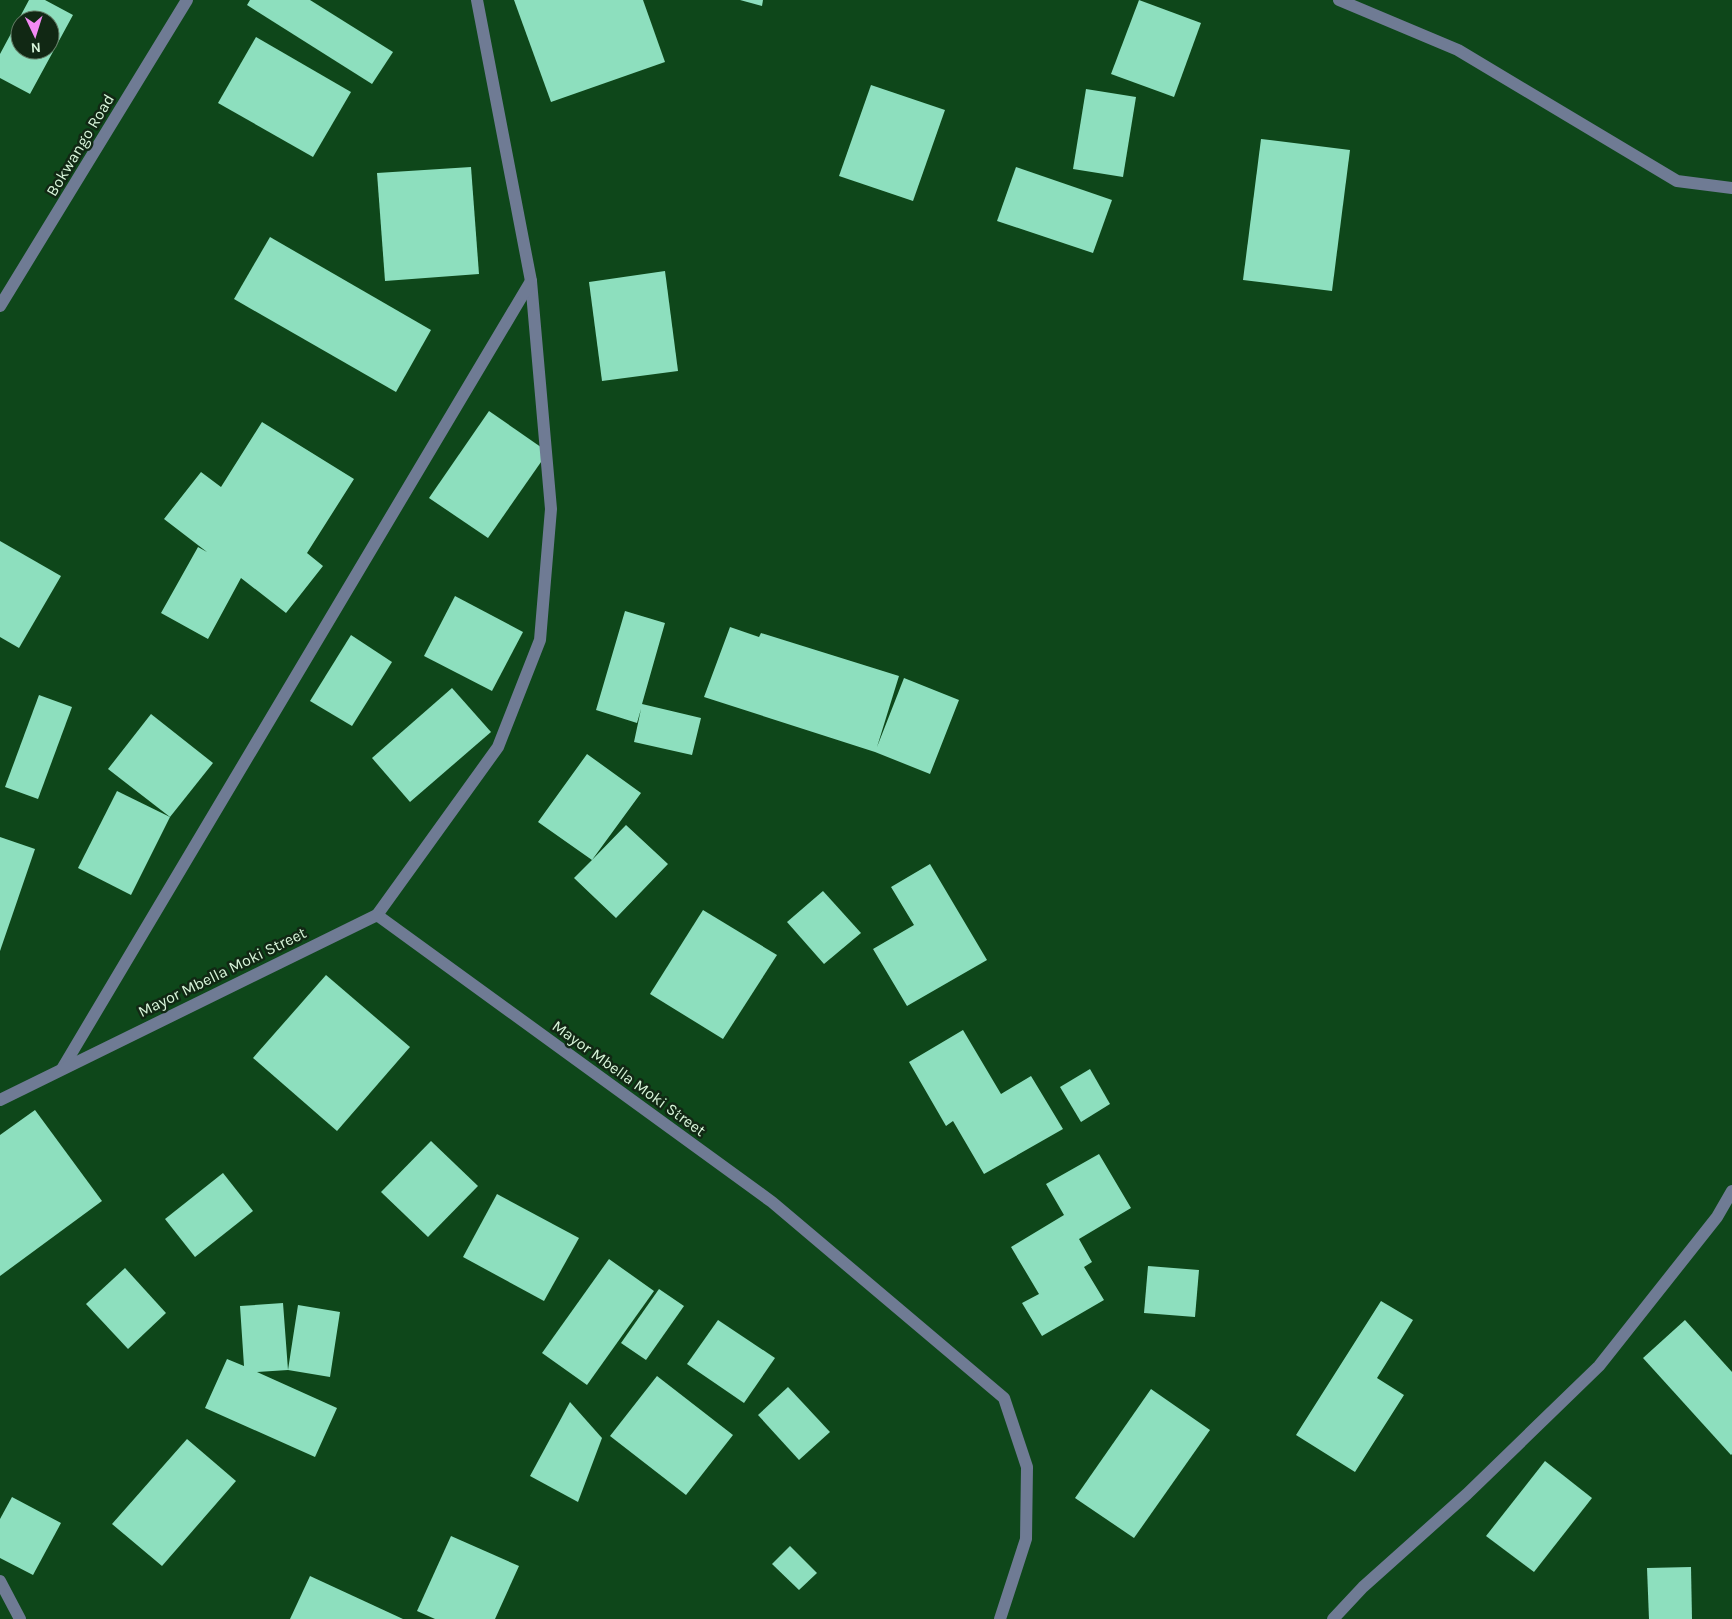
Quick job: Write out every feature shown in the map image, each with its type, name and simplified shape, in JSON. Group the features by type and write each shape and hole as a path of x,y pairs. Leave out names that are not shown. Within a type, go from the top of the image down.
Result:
{"street":[{"name":"Bokwango Road","path":"0,306 187,0"},
{"path":"377,915 498,747 540,640 551,509 531,281 477,0"},
{"path":"1338,0 1458,50 1677,181 1732,188"},
{"path":"62,1069 531,281"},
{"name":"Mayor Mbella Moki Street","path":"0,1100 377,915 772,1202 1004,1398 1027,1467 1026,1539 1000,1619"},
{"path":"1333,1619 1363,1587 1467,1494 1599,1366 1717,1217 1732,1191"},
{"path":"0,1581 20,1619"}],"building":[{"path":"29,0 45,0 73,15 60,39 60,10 24,10"},
{"path":"250,0 310,0 393,52 372,84 247,5"},
{"path":"514,0 643,0 665,62 551,102"},
{"path":"740,0 763,0 762,6"},
{"path":"1139,0 1201,23 1174,97 1111,74"},
{"path":"10,35 10,60 49,60 30,94 0,78 0,54"},
{"path":"256,37 351,92 313,157 218,103"},
{"path":"871,85 945,110 913,201 839,176"},
{"path":"1086,89 1136,97 1123,177 1073,169"},
{"path":"1261,139 1350,150 1332,291 1243,280"},
{"path":"471,167 479,274 385,281 377,173"},
{"path":"1016,167 1112,200 1093,253 997,221"},
{"path":"270,237 431,330 396,392 234,299"},
{"path":"665,271 678,371 602,381 589,282"},
{"path":"489,411 548,452 488,538 429,498"},
{"path":"262,422 354,479 307,553 323,566 286,613 241,578 208,639 161,613 198,547 207,552 164,519 201,472 221,487"},
{"path":"0,541 61,576 19,648 0,637"},
{"path":"455,596 523,632 492,691 424,656"},
{"path":"625,611 665,623 642,704 701,718 692,755 634,742 641,709 637,723 596,710"},
{"path":"730,627 759,637 761,633 899,676 877,747 904,678 959,700 930,774 875,752 704,697"},
{"path":"351,635 392,662 352,726 310,701"},
{"path":"452,688 491,732 410,802 372,758"},
{"path":"39,695 72,707 38,799 5,787"},
{"path":"151,714 213,763 170,817 108,769"},
{"path":"587,754 641,793 592,860 538,822"},
{"path":"117,791 170,817 131,895 78,868"},
{"path":"626,825 668,864 616,918 574,878"},
{"path":"0,837 35,849 0,951"},
{"path":"930,864 987,960 907,1006 873,949 914,925 891,887"},
{"path":"823,891 861,933 824,964 787,922"},
{"path":"703,910 777,955 723,1039 650,994"},
{"path":"326,975 410,1047 337,1131 253,1058"},
{"path":"963,1030 1001,1094 1031,1076 1063,1129 984,1174 953,1121 946,1126 909,1062"},
{"path":"1090,1069 1110,1104 1081,1122 1060,1087"},
{"path":"35,1110 102,1201 0,1276 0,1135"},
{"path":"431,1141 478,1186 428,1237 381,1192"},
{"path":"1099,1154 1131,1208 1079,1239 1092,1262 1084,1267 1104,1300 1042,1336 1022,1303 1039,1294 1011,1247 1064,1215 1046,1184"},
{"path":"223,1173 253,1211 195,1257 165,1219"},
{"path":"497,1194 579,1238 544,1301 463,1257"},
{"path":"609,1259 654,1291 587,1385 542,1353"},
{"path":"1148,1266 1199,1270 1195,1317 1144,1313"},
{"path":"125,1268 166,1313 128,1349 86,1304"},
{"path":"659,1289 684,1306 646,1360 621,1343"},
{"path":"1381,1301 1413,1320 1377,1378 1404,1395 1355,1472 1296,1435"},
{"path":"283,1303 288,1370 257,1372 337,1408 315,1457 205,1408 227,1359 244,1366 240,1306"},
{"path":"298,1305 340,1312 330,1377 288,1370"},
{"path":"718,1320 775,1358 744,1403 687,1364"},
{"path":"1685,1320 1732,1372 1731,1455 1643,1358"},
{"path":"657,1376 733,1435 686,1495 610,1436"},
{"path":"788,1387 830,1432 799,1460 758,1415"},
{"path":"1151,1389 1210,1430 1134,1538 1075,1498"},
{"path":"570,1402 602,1438 578,1502 530,1476"},
{"path":"187,1439 236,1481 162,1566 112,1524"},
{"path":"1545,1461 1592,1498 1534,1572 1486,1536"},
{"path":"12,1497 61,1523 33,1575 0,1558 0,1519"},
{"path":"451,1536 519,1566 495,1619 435,1619 417,1611"},
{"path":"790,1546 817,1573 799,1590 772,1564"},
{"path":"1691,1567 1692,1619 1649,1619 1647,1568"},
{"path":"310,1576 403,1619 290,1619"}]}
